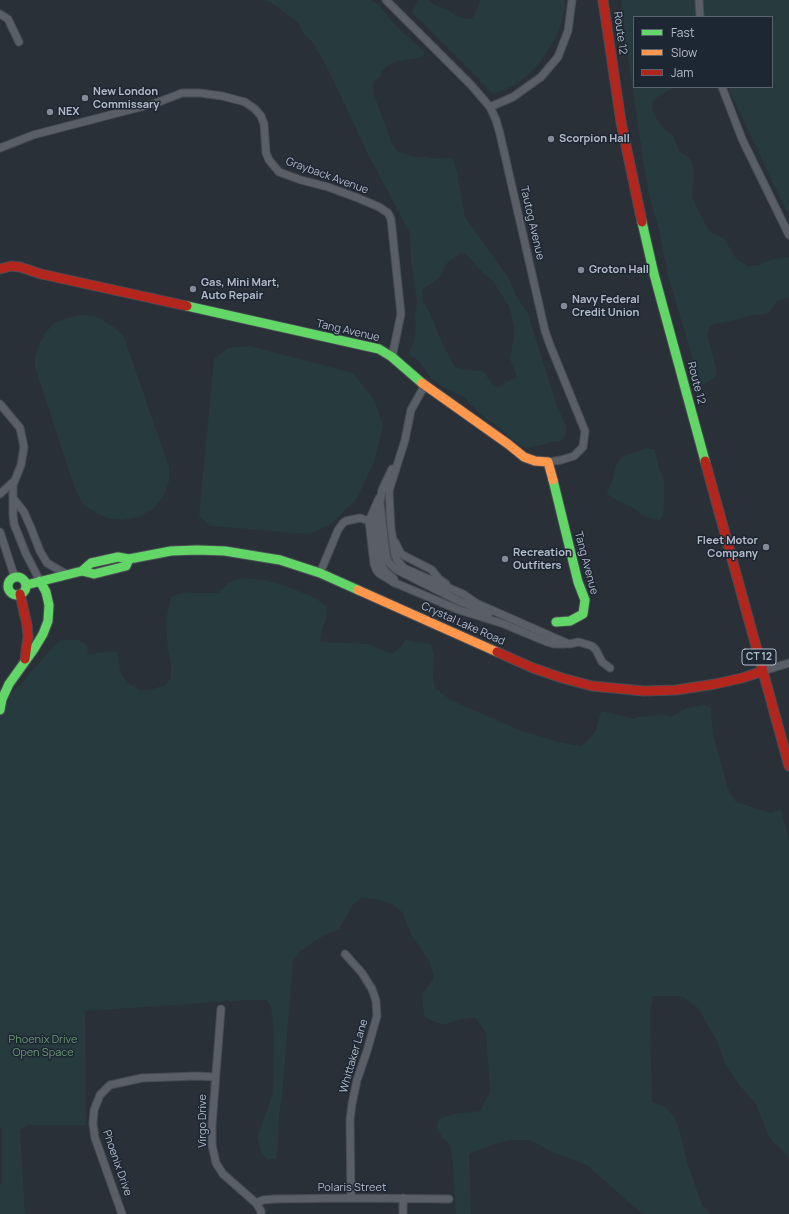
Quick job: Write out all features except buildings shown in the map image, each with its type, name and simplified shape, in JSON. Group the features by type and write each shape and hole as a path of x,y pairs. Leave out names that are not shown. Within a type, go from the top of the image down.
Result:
{"main road":[{"name":"Route 12","path":"603,0 611,62 623,129 649,254 668,329 789,766"},
{"name":"Tang Avenue","path":"0,269 10,266 20,267 41,274 379,349 392,357 424,385 508,444 524,457 535,461 548,462 578,582 584,600 583,614 570,621 556,622"},
{"name":"Crystal Lake Road","path":"26,585 40,580 82,571 91,563 118,557 130,559 171,551 225,551 280,560 320,573 533,668 592,686 644,691 676,690 715,684 763,672"},
{"path":"15,578 22,579 26,585 25,590 20,594 13,594 9,588 10,581 15,578"},
{"path":"0,710 2,699 9,684 34,649 43,634 48,621 49,605 46,592 40,580"},
{"path":"20,594 27,625 28,637 25,660"}],"street":[{"name":"Tautog Avenue","path":"386,0 471,85 490,107 500,134 550,345 585,431 583,447 574,456 548,462"},
{"path":"490,107 513,97 541,77 558,56 568,31 572,0"},
{"path":"699,0 700,16"},
{"path":"0,14 8,19 19,42"},
{"path":"722,88 742,139 789,234"},
{"name":"Grayback Avenue","path":"0,148 33,135 156,103 182,92 222,96 246,102 261,116 264,124 266,153 269,160 279,172 358,198 379,207 388,213 391,219 401,314 392,357"},
{"path":"424,385 411,410 402,450 389,491 395,555 400,565 463,594 476,602 569,644"},
{"path":"0,404 20,428 24,447 21,465 14,481 12,491 12,514 14,524 26,554 40,580"},
{"path":"402,450 375,505 369,521 374,564 377,571 384,577 452,607 504,624 547,642 554,644 579,642 592,646 596,650 602,662 610,668"},
{"path":"0,494 14,481"},
{"path":"382,490 380,503 384,541 387,559 391,566 463,603 551,639 569,644"},
{"path":"13,498 24,512 40,551 47,563 66,574"},
{"path":"375,505 380,561 384,570 392,578 406,587"},
{"path":"320,573 338,530 343,523 360,518 369,521"},
{"path":"0,532 15,578"},
{"name":"Crystal Lake Road","path":"763,672 789,662"},
{"name":"Whittaker Lane","path":"345,954 362,972 372,990 376,1001 377,1016 357,1080 352,1104 350,1120 351,1198"},
{"name":"Virgo Drive","path":"221,1009 215,1077 212,1145 216,1163 223,1174 256,1203 261,1211 261,1214"},
{"name":"Phoenix Drive","path":"122,1214 95,1138 93,1124 94,1110 100,1095 110,1085 142,1078 197,1076 215,1077"},
{"path":"403,1198 403,1214"},
{"name":"Polaris Street","path":"256,1203 263,1200 274,1199 449,1199"}],"green space":[{"path":"263,0 370,0 379,5 395,25 423,51 423,56 390,64 382,71 380,77 374,82 373,92 391,141 397,151 414,157 435,159 450,158 453,160 456,168 465,217 508,277 515,294 528,314 556,403 566,426 566,435 561,441 525,448 520,446 496,425 486,419 465,398 442,386 430,377 420,362 410,355 410,349 414,342 416,328 415,316 417,302 411,260 410,233 369,156 325,63 313,43 303,33 298,22 270,2","holes":["461,253 464,253 493,281 510,308 514,328 510,359 516,373 516,378 498,387 493,385 483,371 467,370 454,365 442,343 423,301 422,290 439,278 447,263"]},
{"path":"418,0 428,0 438,7 447,9 457,16 467,19 472,19 481,0 565,0 565,10 556,37 542,59 529,74 516,84 495,94 492,93 413,13"},
{"path":"621,0 789,0 789,216 729,90 729,88 773,88 773,16 633,16 633,88 672,88 656,98 653,102 652,108 660,124 673,136 680,152 689,158 692,163 694,175 692,197 707,228 711,232 722,237 726,241 734,256 748,266 759,265 769,260 789,257 789,298 777,301 770,311 765,314 747,316 736,320 713,324 709,329 707,334 716,367 716,374 715,377 701,386 667,273 660,233 650,199 644,167 625,35"},
{"path":"80,315 95,316 114,327 124,337 169,467 169,481 164,495 154,508 139,517 122,520 107,518 83,504 75,489 35,367 35,356 46,332 54,323"},
{"path":"250,346 353,373 375,401 383,426 374,462 357,498 332,523 310,534 210,526 199,516 214,359 228,348"},
{"path":"645,448 654,449 659,469 664,480 663,516 659,520 648,518 632,507 608,495 607,492 613,479 616,465 621,457"},
{"name":"Phoenix Drive Open Space","path":"240,578 268,581 286,586 317,599 326,607 327,618 322,628 320,642 368,644 392,654 401,647 406,639 431,644 434,654 433,678 435,688 451,700 519,730 558,742 581,746 596,730 602,711 635,719 638,717 665,715 670,717 687,708 703,705 711,708 713,734 728,789 736,802 771,813 781,809 789,841 789,1158 769,1137 756,1104 740,1086 725,1063 717,1041 698,1008 683,997 653,996 650,1012 652,1102 665,1107 674,1116 680,1132 688,1165 702,1205 711,1214 645,1214 632,1205 587,1165 552,1152 530,1140 510,1140 491,1145 469,1154 471,1214 456,1214 452,1155 449,1144 442,1137 437,1128 439,1119 454,1114 480,1111 490,1092 486,1033 475,1017 461,1019 443,1025 430,1020 424,1015 422,994 434,978 430,963 411,935 402,912 392,904 375,899 361,898 352,906 339,929 323,936 300,951 293,961 276,1159 267,1159 262,1154 257,1138 273,1093 274,1034 271,1007 267,1000 85,1011 86,1125 29,1125 20,1130 25,1214 0,1214 0,1186 2,1181 2,1129 0,1128 0,706 61,640 78,640 87,645 88,654 117,651 121,674 128,684 140,690 153,689 165,685 171,678 166,620 171,597 184,592 218,593 229,583"}],"traffic: fast":[{"path":"642,222 654,274 705,461"},
{"path":"187,306 379,349 392,357 422,383"},
{"path":"553,480 578,582 585,600 583,614 570,621 556,622"},
{"path":"26,585 82,571 91,563 118,557 129,559 171,551 197,550 225,551 280,560 320,573 358,590"},
{"path":"82,571 94,574 126,566 129,559"},
{"path":"17,577 23,580 26,586 23,592 17,595 11,592 8,586 11,580 17,577"},
{"path":"0,710 2,699 9,684 34,649 43,634 48,621 49,605 46,592 40,581"}],"traffic: slow":[{"path":"422,383 524,457 535,461 548,462 553,480"},
{"path":"358,590 497,652"}],"traffic: jam":[{"path":"603,0 621,122 642,222"},
{"path":"0,269 11,266 20,267 41,274 187,306"},
{"path":"705,461 789,766"},
{"path":"20,594 27,625 28,637 25,659"},
{"path":"497,652 533,668 592,686 644,691 676,690 715,684 742,678 763,671"}],"place":[{"name":"New London Commissary","path":"85,98"},
{"name":"NEX","path":"50,112"},
{"name":"Scorpion Hall","path":"551,139"},
{"name":"Groton Hall","path":"581,270"},
{"name":"Gas, Mini Mart, Auto Repair","path":"193,289"},
{"name":"Navy Federal Credit Union","path":"564,306"},
{"name":"Fleet Motor Company","path":"766,547"},
{"name":"Recreation Outfiters","path":"505,559"}]}
